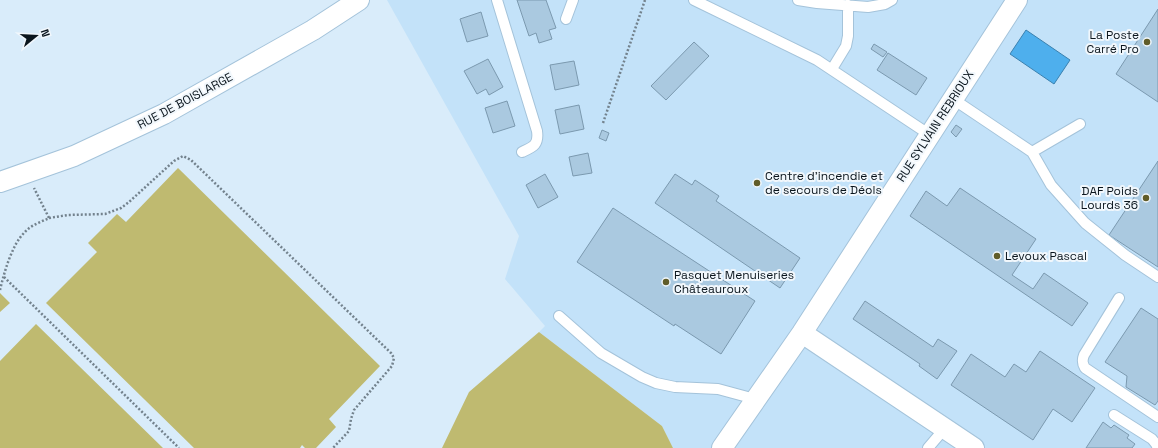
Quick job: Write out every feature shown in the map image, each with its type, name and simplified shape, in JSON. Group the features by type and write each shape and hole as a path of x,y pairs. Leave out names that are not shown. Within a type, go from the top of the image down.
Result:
{"street":[{"name":"RUE DE BOISLARGE","path":"0,182 74,156 164,114 313,30 359,0"},
{"name":"RUE SYLVAIN REBRIOUX","path":"722,448 802,333 1017,0"},
{"path":"802,333 974,448"}],"lane":[{"path":"497,0 537,132 535,146 522,152"},
{"path":"566,20 573,0"},
{"path":"694,0 817,60 930,135"},
{"path":"798,0 848,5 878,6 892,0"},
{"path":"832,69 846,46 848,36 848,5"},
{"path":"953,99 1032,152 1051,185 1085,224 1124,255 1158,276"},
{"path":"1032,152 1080,124"},
{"path":"1119,298 1084,355 1082,363 1085,368 1158,417"},
{"path":"559,316 602,353 642,377 656,383 674,387 718,388 756,399"},
{"path":"1114,415 1152,439 1158,448"},
{"path":"928,448 945,428"}],"path":[{"path":"603,123 645,0"},
{"path":"0,290 16,242 30,227 49,218 68,215 105,214 114,211 129,202 174,161 183,156 191,160 391,353 394,358 392,366 354,410 349,431 332,448"},
{"path":"27,173 49,218"},
{"path":"4,277 179,448"}],"shaded area":[{"path":"387,0 1158,0 1158,448 673,448 662,426 539,332 545,326 505,279 519,236"},
{"path":"178,168 380,366 329,419 336,427 316,448 305,448 302,445 300,448 194,448 46,303 97,252 88,243 117,214 126,222"},
{"path":"0,293 10,303 0,312"},
{"path":"36,324 163,448 0,448 0,361"},
{"path":"539,332 662,426 673,448 442,448 469,392"}],"water":[{"path":"1026,30 1070,60 1054,84 1010,54"}],"building":[{"path":"517,0 546,0 556,28 549,30 552,39 539,43 536,33 529,36"},
{"name":"La Poste Carré Pro","path":"1158,9 1158,102 1116,74"},
{"path":"481,12 488,36 467,42 460,19"},
{"path":"694,42 709,56 666,100 651,86"},
{"path":"874,44 887,52 883,57 871,49"},
{"path":"888,53 927,78 916,95 877,70"},
{"path":"488,59 503,87 489,95 486,89 477,94 464,71"},
{"path":"574,61 579,85 555,90 550,65"},
{"path":"507,101 515,126 493,133 485,108"},
{"path":"579,105 584,129 560,134 555,110"},
{"path":"956,125 962,129 956,137 951,132"},
{"path":"602,130 609,133 606,141 599,138"},
{"path":"588,153 592,173 573,176 569,157"},
{"name":"DAF Poids Lourds 36","path":"1158,161 1158,267 1109,235"},
{"path":"545,174 558,197 538,208 526,185"},
{"path":"675,174 692,185 695,180 719,196 716,201 800,258 780,288 655,203"},
{"name":"Levoux Pascal","path":"960,188 1036,239 1012,275 1033,289 1044,273 1088,303 1072,326 910,216 926,191 947,206"},
{"name":"Pasquet Menuiseries Châteauroux","path":"613,208 755,301 721,354 675,324 674,326 577,262"},
{"path":"865,301 933,347 938,339 957,351 937,379 919,366 920,364 853,319"},
{"path":"1141,308 1158,319 1158,401 1155,405 1126,387 1127,376 1105,362"},
{"path":"1040,351 1095,388 1072,422 1053,409 1033,440 951,385 971,354 1005,377 1014,364 1026,372"},
{"path":"1103,422 1111,428 1114,425 1129,435 1127,438 1135,444 1132,448 1086,448"}],"place":[{"name":"La Poste Carré Pro","path":"1147,42"},
{"name":"Centre d'incendie et de secours de Déols","path":"757,183"},
{"name":"DAF Poids Lourds 36","path":"1146,198"},
{"name":"Levoux Pascal","path":"997,256"},
{"name":"Pasquet Menuiseries Châteauroux","path":"666,282"}]}
